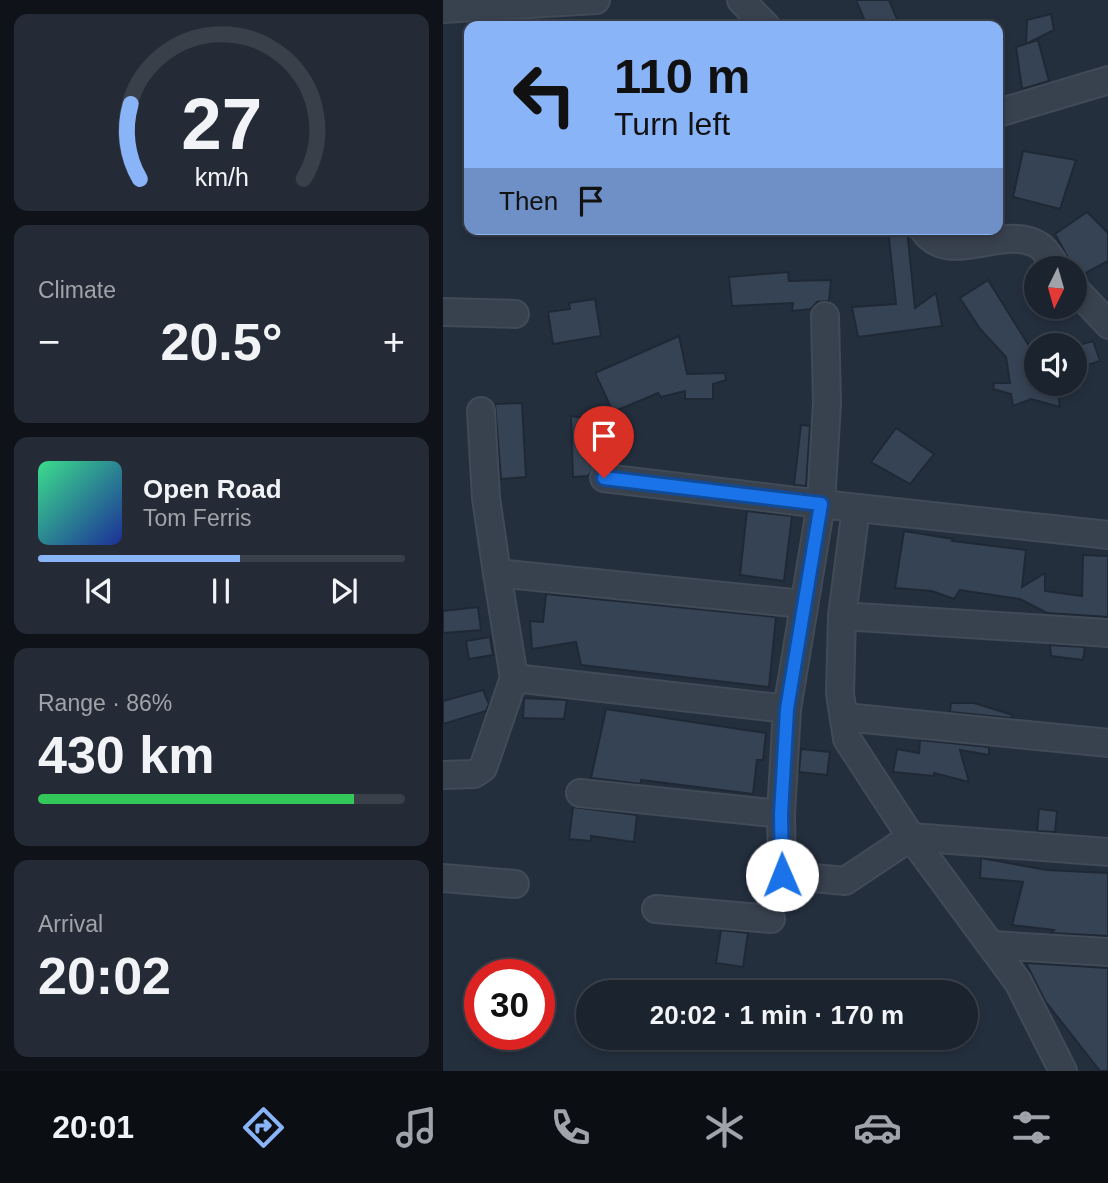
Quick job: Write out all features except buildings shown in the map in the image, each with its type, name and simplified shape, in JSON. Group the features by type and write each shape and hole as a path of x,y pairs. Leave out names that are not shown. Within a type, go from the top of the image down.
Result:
{"street":[{"path":"443,9 596,0"},
{"path":"741,0 761,21"},
{"path":"1003,112 1108,80"},
{"path":"927,235 930,240 946,247 1011,238 1029,241 1043,248 1049,256"},
{"path":"1087,302 1108,325"},
{"path":"443,312 515,314"},
{"path":"656,909 768,925 782,875 781,814 787,709 821,504 827,403 825,316"},
{"path":"443,775 474,774 483,768 514,678 486,498 481,411"},
{"path":"604,478 1108,535"},
{"path":"856,508 842,616 840,694 847,739 911,837 1018,982 1063,1071"},
{"path":"497,573 803,604"},
{"path":"842,616 1108,633"},
{"path":"514,678 787,709"},
{"path":"844,717 1108,743"},
{"path":"580,793 781,814"},
{"path":"782,875 845,881 911,837 1108,852"},
{"path":"443,878 515,884"},
{"path":"991,945 1108,952"}],"route":[{"path":"604,478 821,504 787,709 781,814 782,875"}]}
